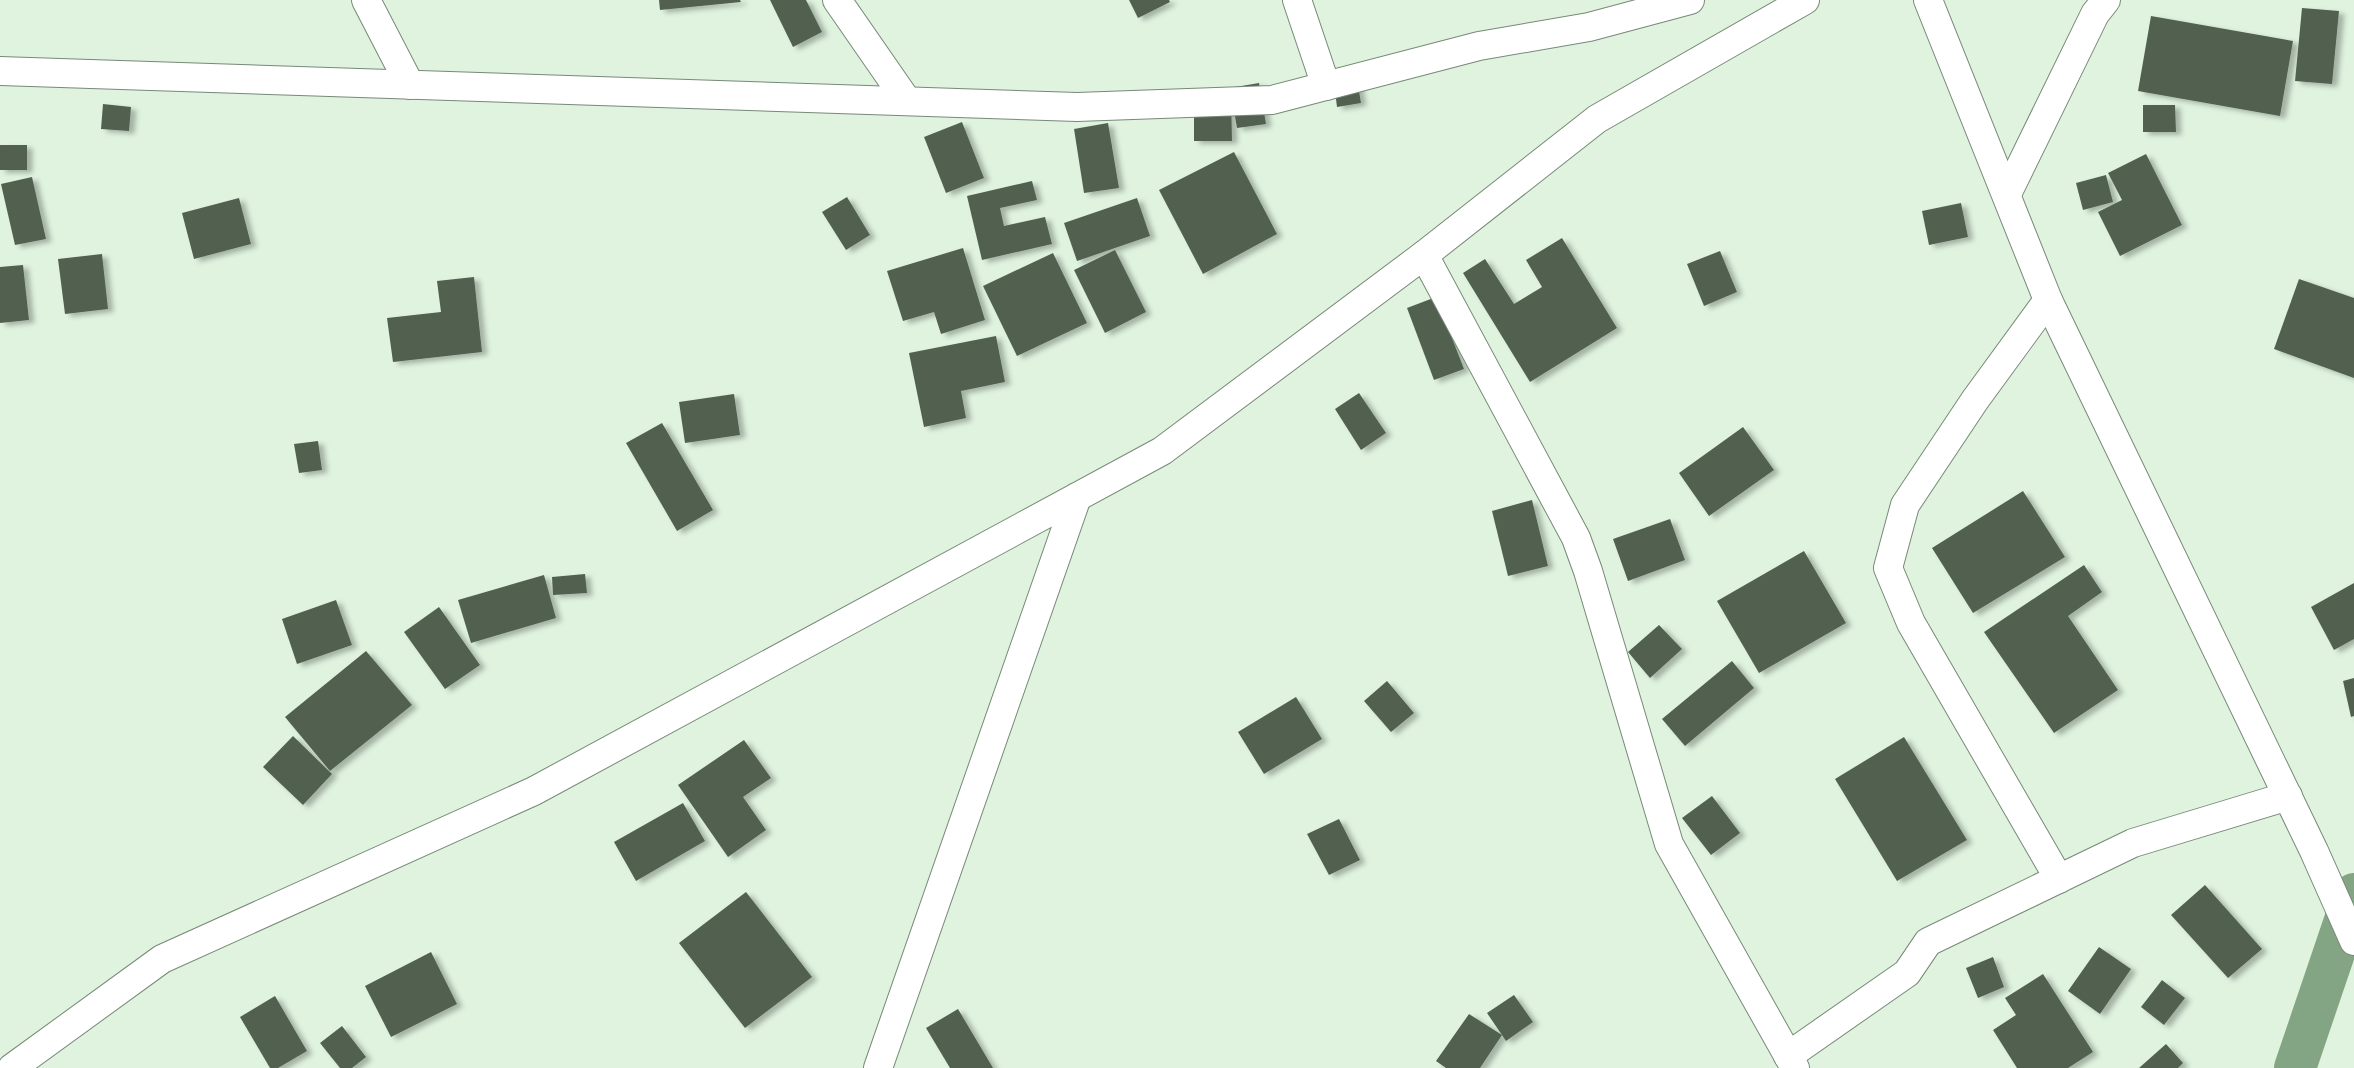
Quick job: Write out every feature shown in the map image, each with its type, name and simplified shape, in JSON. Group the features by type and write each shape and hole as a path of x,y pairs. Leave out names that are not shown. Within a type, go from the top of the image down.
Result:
{"street":[{"path":"366,0 410,85"},
{"path":"837,0 907,101"},
{"path":"1297,0 1326,86"},
{"path":"0,71 1077,107 1272,100 1479,46 1589,27 1690,0"},
{"path":"12,1068 162,959 534,791 1162,451 1424,255 1597,119 1805,0"},
{"path":"1928,0 2048,300 2288,796 2354,941"},
{"path":"2007,194 2095,14 2106,0"},
{"path":"1424,255 1576,538 1588,571 1669,844 1791,1062 1907,973 1928,942 2133,843 2288,796"},
{"path":"2048,300 1975,400 1906,505 1888,568 1910,623 2059,879"},
{"path":"878,1068 1077,497"}],"building":[{"path":"659,0 740,0 741,2 660,10"},
{"path":"770,0 806,0 822,32 793,47"},
{"path":"1129,0 1169,0 1170,2 1138,18"},
{"path":"2302,8 2339,11 2332,84 2295,81"},
{"path":"2151,16 2293,41 2280,116 2138,91"},
{"path":"1356,73 1361,103 1337,107 1333,76"},
{"path":"1259,83 1266,124 1237,128 1230,88"},
{"path":"1194,95 1231,95 1232,141 1194,141"},
{"path":"103,104 131,107 129,131 101,129"},
{"path":"2143,105 2175,105 2176,132 2143,132"},
{"path":"962,122 984,178 946,193 924,137"},
{"path":"1108,123 1119,188 1084,193 1074,129"},
{"path":"0,145 27,145 27,170 0,170"},
{"path":"1234,152 1277,234 1203,274 1159,190"},
{"path":"2146,154 2182,225 2120,256 2098,212 2122,200 2108,173"},
{"path":"2106,175 2113,202 2083,210 2076,183"},
{"path":"32,177 46,239 15,245 1,184"},
{"path":"1032,181 1037,200 1000,208 1004,226 1045,217 1052,244 982,260 967,196"},
{"path":"847,197 870,235 846,250 822,212"},
{"path":"239,198 251,244 194,259 182,213"},
{"path":"1137,198 1150,236 1077,261 1064,223"},
{"path":"1961,203 1968,237 1929,245 1922,211"},
{"path":"1562,238 1617,328 1530,382 1463,273 1485,259 1514,304 1542,287 1526,260"},
{"path":"963,248 985,320 941,334 934,312 903,321 887,271"},
{"path":"1115,250 1146,312 1105,333 1074,270"},
{"path":"1720,251 1737,292 1704,306 1687,264"},
{"path":"1053,253 1087,323 1017,356 983,286"},
{"path":"102,254 108,309 65,314 58,259"},
{"path":"23,265 29,320 0,323 0,267"},
{"path":"474,277 482,352 393,362 387,318 441,312 437,281"},
{"path":"2299,279 2354,298 2354,378 2274,349"},
{"path":"1436,297 1464,369 1434,380 1407,308"},
{"path":"996,336 1005,382 961,391 966,418 924,427 909,353"},
{"path":"1359,393 1386,433 1361,450 1335,409"},
{"path":"734,394 740,435 685,443 679,402"},
{"path":"662,423 713,510 677,531 626,443"},
{"path":"1743,427 1774,470 1709,516 1679,473"},
{"path":"318,441 322,470 299,473 294,444"},
{"path":"2023,491 2065,557 1973,613 1932,548"},
{"path":"1532,500 1548,566 1508,576 1492,511"},
{"path":"1670,519 1685,560 1628,581 1613,539"},
{"path":"1804,551 1846,623 1759,673 1717,601"},
{"path":"2084,565 2102,592 2068,616 2118,690 2054,733 1984,632"},
{"path":"585,574 587,593 553,595 552,577"},
{"path":"544,575 556,618 471,643 458,600"},
{"path":"2354,583 2354,639 2334,650 2311,607"},
{"path":"336,600 352,645 297,664 282,619"},
{"path":"439,607 480,665 445,689 404,632"},
{"path":"1659,625 1682,649 1650,678 1628,652"},
{"path":"366,651 412,705 330,771 285,717"},
{"path":"1732,661 1754,688 1685,746 1662,719"},
{"path":"2354,678 2354,716 2351,717 2343,681"},
{"path":"1387,681 1414,713 1391,732 1364,701"},
{"path":"1296,697 1322,739 1264,774 1238,732"},
{"path":"293,736 332,774 303,805 263,767"},
{"path":"1904,737 1967,840 1897,881 1835,779"},
{"path":"744,740 771,778 743,797 766,830 728,857 678,785"},
{"path":"1712,796 1740,833 1711,855 1682,818"},
{"path":"683,803 705,841 636,881 614,842"},
{"path":"1339,819 1360,860 1329,875 1307,834"},
{"path":"2205,885 2262,949 2228,978 2171,915"},
{"path":"746,892 812,977 745,1028 679,943"},
{"path":"2099,947 2131,969 2100,1014 2068,991"},
{"path":"431,952 457,1004 391,1037 365,986"},
{"path":"1993,957 2004,987 1978,998 1966,968"},
{"path":"2043,974 2093,1052 2068,1068 2017,1068 1993,1030 2016,1015 2005,998"},
{"path":"2162,980 2185,998 2164,1025 2141,1007"},
{"path":"1514,995 1533,1022 1506,1041 1487,1013"},
{"path":"275,996 307,1051 278,1068 270,1068 240,1017"},
{"path":"958,1009 993,1068 950,1068 926,1028"},
{"path":"1469,1014 1502,1035 1480,1068 1446,1068 1436,1061"},
{"path":"342,1026 366,1057 352,1068 340,1068 320,1043"},
{"path":"2166,1044 2183,1063 2178,1068 2139,1068"}],"waterway":[{"path":"2295,1068 2354,894"}]}
